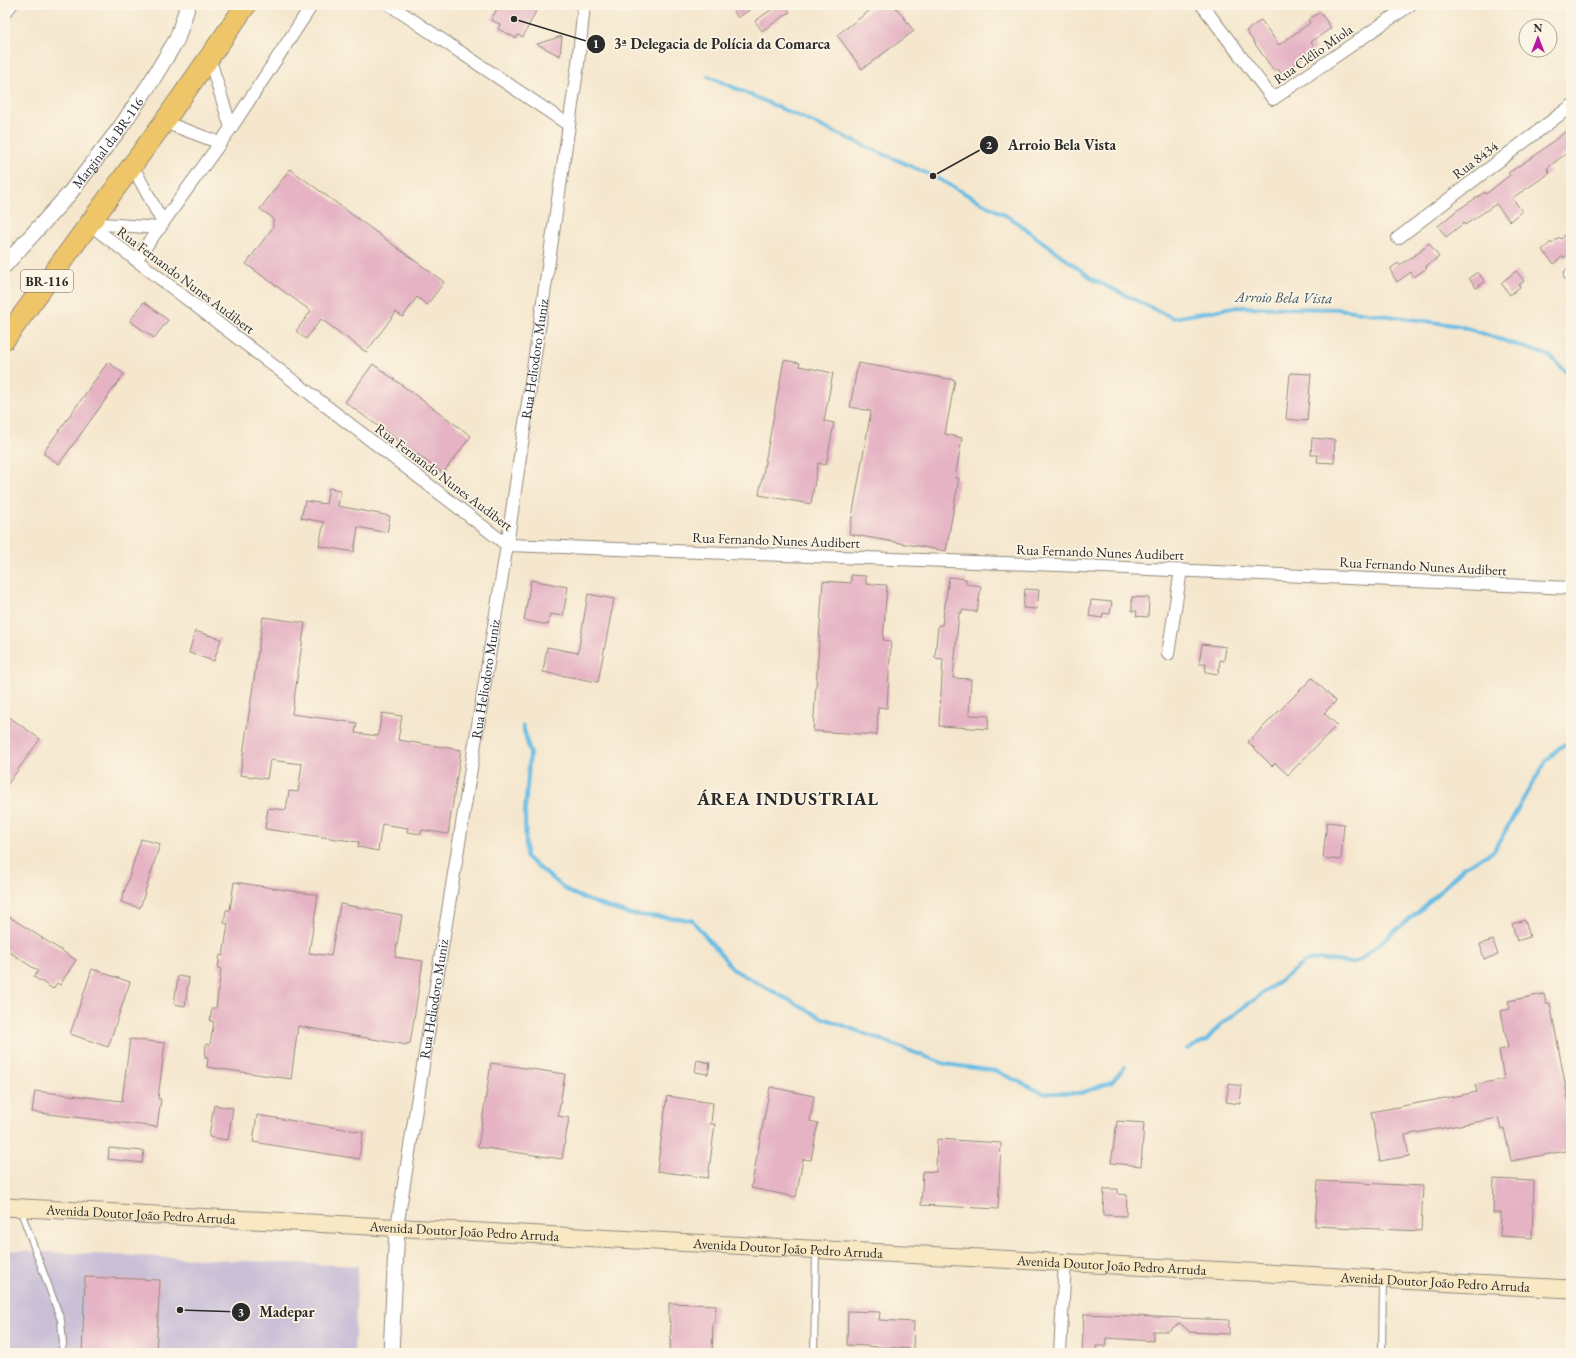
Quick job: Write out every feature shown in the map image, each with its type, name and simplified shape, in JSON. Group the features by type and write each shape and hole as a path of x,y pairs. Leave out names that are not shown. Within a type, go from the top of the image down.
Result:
{"highway":[{"name":"BR-116","path":"5,339 88,223 164,122 246,5"}],"main road":[{"name":"Avenida Doutor João Pedro Arruda","path":"12,1207 1571,1289"}],"street":[{"name":"Marginal da BR-116","path":"5,265 69,194 120,128 151,82 177,39 188,5"},
{"path":"136,260 231,128 312,5"},
{"path":"390,5 569,125"},
{"name":"Rua Heliodoro Muniz","path":"391,1353 397,1227 508,545 578,64 584,5"},
{"name":"Rua Clélio Miola","path":"1202,5 1273,100 1410,5"},
{"path":"209,57 231,128"},
{"name":"Rua 8434","path":"1398,238 1571,106"},
{"path":"164,122 220,143"},
{"path":"132,165 161,225"},
{"path":"88,223 161,225"},
{"name":"Rua Fernando Nunes Audibert","path":"88,223 508,545 1181,570 1571,588"},
{"path":"1168,654 1181,570"},
{"path":"1060,1353 1065,1262"}],"lane":[{"path":"5,16 15,5"},
{"path":"12,1207 61,1320 63,1344 61,1353"},
{"path":"814,1353 816,1249"},
{"path":"1382,1353 1383,1279"}],"shaded area":[{"path":"5,1250 358,1266 354,1353 5,1353"}],"building":[{"path":"499,5 539,5 523,37 518,35 516,38 498,29 500,24 491,20"},
{"path":"730,5 756,5 738,18"},
{"path":"778,5 785,5 790,12 762,31 755,21"},
{"path":"877,5 894,5 914,31 862,69 837,35"},
{"path":"1320,12 1331,28 1311,42 1316,49 1293,65 1295,66 1282,75 1278,69 1274,71 1246,31 1261,20 1279,45 1310,23 1308,20"},
{"path":"562,36 560,56 537,44"},
{"path":"1571,127 1571,150 1547,168 1550,173 1512,198 1522,211 1510,221 1496,204 1465,225 1464,223 1446,237 1438,226 1456,211 1485,192 1486,194 1510,175 1508,173 1537,154"},
{"path":"290,169 444,282 427,305 417,297 403,317 396,312 366,352 321,319 306,339 296,331 311,311 246,264 273,227 273,218 260,209"},
{"path":"1571,229 1571,252 1564,258 1563,256 1554,264 1542,250 1551,242 1552,244 1559,237 1561,239"},
{"path":"1429,243 1439,257 1414,277 1411,272 1397,282 1392,274 1391,268 1398,263 1400,265 1421,251 1420,250"},
{"path":"1516,271 1524,281 1519,285 1520,287 1510,295 1501,283"},
{"path":"1478,272 1485,282 1476,288 1469,278"},
{"path":"144,302 168,320 154,338 130,321"},
{"path":"784,360 800,363 799,366 833,373 824,421 834,423 826,465 818,463 811,504 759,495"},
{"path":"108,362 124,374 59,464 43,453"},
{"path":"858,363 955,380 945,434 962,438 955,478 959,478 946,551 849,534 871,411 850,407"},
{"path":"373,364 471,436 443,473 345,402"},
{"path":"1290,373 1311,374 1307,421 1286,419"},
{"path":"1312,438 1335,440 1334,463 1317,462 1318,455 1311,455"},
{"path":"329,488 341,490 338,506 390,516 387,533 358,527 354,552 319,546 324,522 301,518 305,501 326,504"},
{"path":"851,575 866,576 866,584 887,585 883,640 891,641 887,708 878,707 877,735 813,731 823,581 851,583"},
{"path":"949,577 966,579 966,584 981,586 977,612 962,610 962,613 959,613 953,678 971,679 969,715 989,716 988,729 939,726 943,659 935,658 938,625 942,625"},
{"path":"531,580 568,587 563,616 550,614 548,625 524,620"},
{"path":"1025,589 1039,590 1037,609 1023,608"},
{"path":"588,594 614,599 598,682 543,672 547,647 578,653"},
{"path":"1132,597 1149,598 1148,617 1136,616 1137,611 1132,611"},
{"path":"1091,600 1112,602 1110,614 1103,613 1102,618 1089,616"},
{"path":"263,617 305,623 292,714 357,723 355,733 378,736 382,713 402,716 398,740 461,750 448,834 422,830 421,834 407,832 408,828 382,824 378,851 358,847 359,842 265,829 268,808 286,810 289,791 298,792 302,764 270,760 267,779 240,775"},
{"path":"195,631 221,639 214,661 189,653"},
{"path":"1202,644 1226,647 1224,661 1220,660 1218,674 1205,672 1206,664 1199,664"},
{"path":"1312,678 1336,701 1324,713 1337,725 1288,775 1275,763 1272,766 1248,742"},
{"path":"5,714 40,739 5,788"},
{"path":"1327,822 1344,824 1341,860 1323,858"},
{"path":"141,839 160,844 140,908 121,902"},
{"path":"234,882 318,895 309,953 331,956 340,904 402,915 395,957 423,961 410,1044 408,1043 407,1045 298,1026 291,1079 207,1067 208,1058 205,1058 206,1044 210,1045 214,1022 210,1021 212,1008 216,1008 221,969 218,968 220,955 223,956 228,924 224,923 226,910 230,910"},
{"path":"5,914 76,960 60,985 57,983 53,989 34,977 38,971 5,949"},
{"path":"1525,920 1530,937 1517,941 1512,924"},
{"path":"1493,940 1498,955 1484,959 1480,944"},
{"path":"92,969 130,982 108,1047 70,1034"},
{"path":"178,976 189,978 185,1006 174,1004"},
{"path":"1544,994 1546,1004 1550,1003 1571,1115 1571,1150 1511,1161 1504,1128 1501,1129 1498,1118 1405,1135 1409,1156 1380,1161 1371,1112 1477,1092 1475,1085 1504,1079 1499,1050 1508,1048 1501,1011 1510,1009 1508,1001"},
{"path":"130,1039 165,1043 158,1099 161,1099 157,1127 32,1112 35,1091 122,1101"},
{"path":"697,1060 710,1063 708,1074 695,1072"},
{"path":"491,1063 565,1074 558,1116 569,1118 562,1159 478,1147"},
{"path":"1229,1084 1242,1086 1240,1104 1226,1102"},
{"path":"770,1087 814,1096 810,1121 818,1123 811,1160 803,1159 796,1197 751,1188"},
{"path":"667,1096 713,1103 711,1124 715,1124 708,1178 657,1171"},
{"path":"214,1105 233,1108 228,1140 209,1137"},
{"path":"257,1115 363,1132 359,1159 253,1142"},
{"path":"1117,1121 1144,1123 1141,1166 1111,1163"},
{"path":"937,1139 1001,1143 998,1209 921,1205 923,1171 936,1172"},
{"path":"109,1148 144,1151 142,1163 108,1159"},
{"path":"1494,1179 1534,1181 1532,1238 1500,1236 1501,1213 1493,1213"},
{"path":"1318,1181 1423,1186 1421,1231 1315,1226"},
{"path":"1104,1189 1118,1189 1118,1194 1127,1195 1126,1216 1103,1215"},
{"path":"85,1277 160,1280 156,1353 82,1353"},
{"path":"669,1303 716,1305 715,1323 713,1323 712,1353 670,1353 671,1322 669,1322"},
{"path":"848,1311 880,1312 879,1320 914,1322 913,1349 847,1345"},
{"path":"1084,1314 1229,1320 1229,1334 1190,1332 1180,1323 1168,1331 1153,1331 1153,1341 1106,1338 1105,1346 1096,1346 1096,1353 1082,1353"}],"waterway":[{"name":"Arroio Bela Vista","path":"708,76 933,176 1012,219 1094,280 1173,318 1235,307 1339,309 1460,326 1550,356 1571,377"},
{"path":"523,726 530,753 525,810 526,857 569,892 595,903 628,914 692,920 734,970 818,1016 945,1064 996,1071 1043,1093 1081,1093 1112,1082 1125,1067"},
{"path":"1187,1049 1207,1040 1220,1025 1305,962 1318,959 1352,963 1358,961 1423,908 1464,867 1494,851 1547,760 1559,748 1571,741"}],"place":[{"name":"3ª Delegacia de Polícia da Comarca","path":"514,19"},
{"name":"Arroio Bela Vista","path":"933,176"},
{"name":"Madepar","path":"180,1310"}],"district":[{"name":"ÁREA INDUSTRIAL","path":"788,798"}]}
